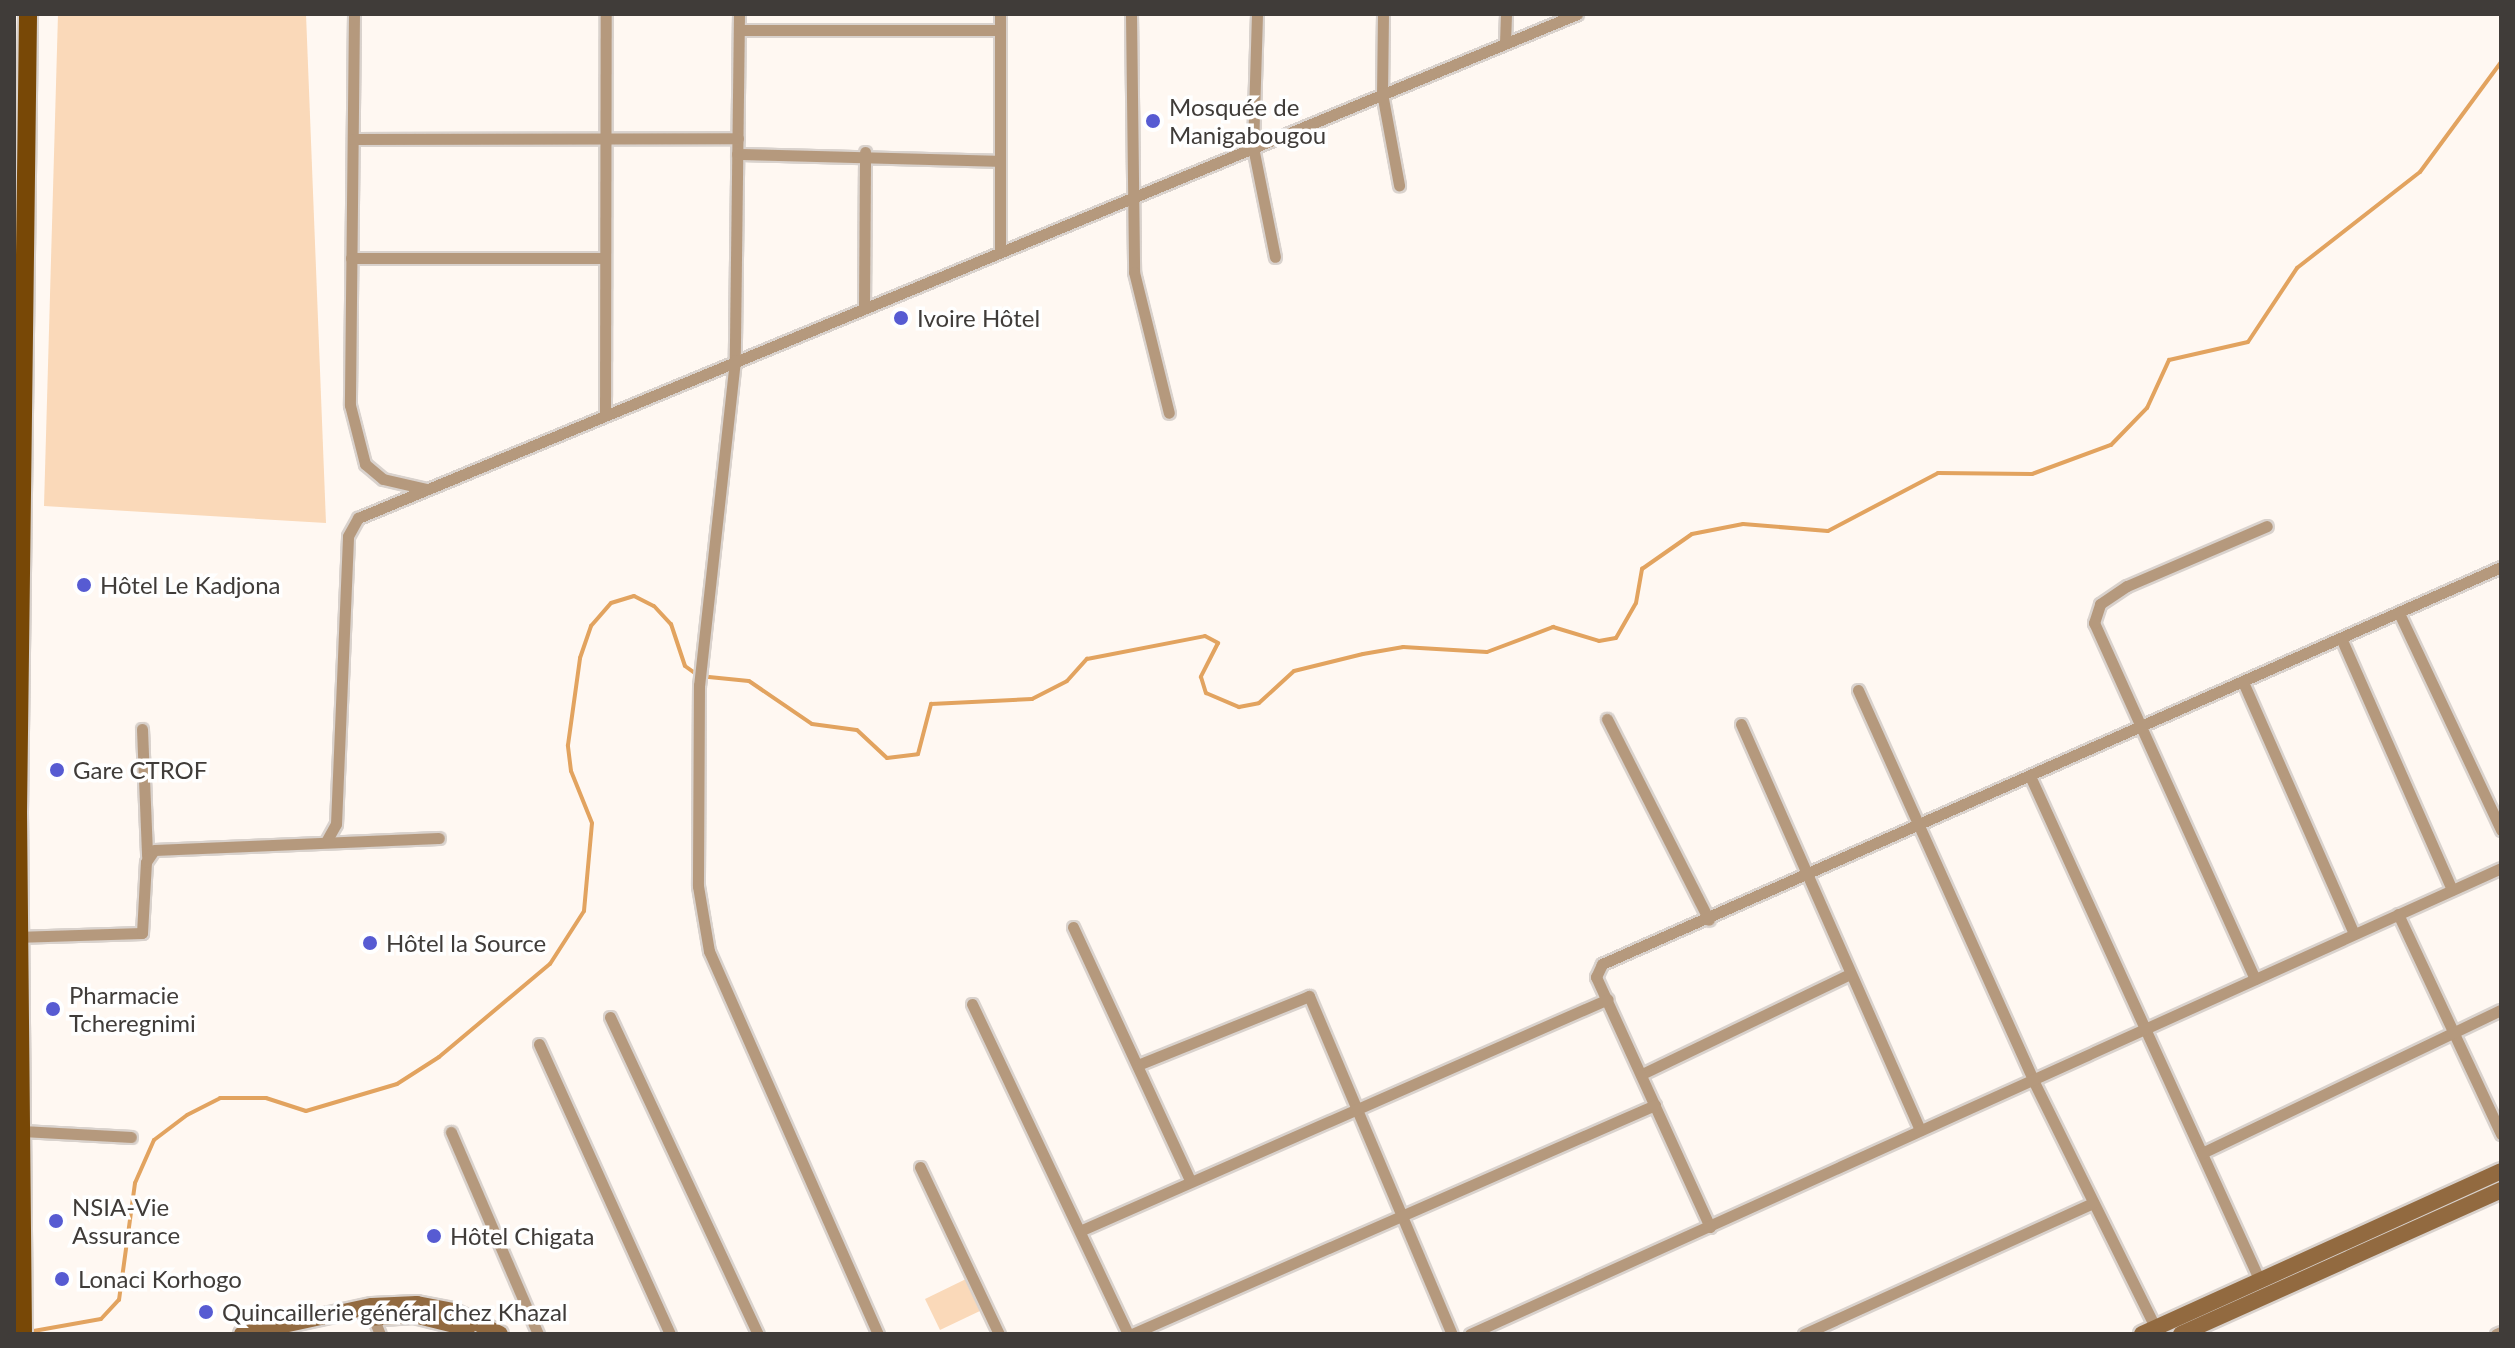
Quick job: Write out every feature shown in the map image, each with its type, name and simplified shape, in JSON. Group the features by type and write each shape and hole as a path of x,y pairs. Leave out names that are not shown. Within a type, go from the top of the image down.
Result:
{"main road":[{"path":"23,1334 19,1185 23,1131 16,937 16,812 21,159 28,14"}],"street":[{"path":"354,14 350,405 357,447 365,464 383,479 426,489"},
{"path":"605,414 606,14"},
{"path":"739,14 735,360 699,685 698,886 709,951 878,1334"},
{"path":"1000,14 1000,250"},
{"path":"1131,14 1134,272 1169,413"},
{"path":"1257,14 1253,147 1275,257"},
{"path":"1383,14 1382,93 1399,185"},
{"path":"1505,43 1506,14"},
{"path":"327,840 336,824 352,524 426,489 864,306 1577,14"},
{"path":"739,30 1000,30"},
{"path":"354,139 738,138"},
{"path":"737,154 865,152 999,161"},
{"path":"864,306 865,152"},
{"path":"351,258 603,258"},
{"path":"2255,979 2094,623 2100,604 2127,586 2267,526"},
{"path":"1710,1227 1596,977 1602,964 1709,920 2501,567"},
{"path":"2399,613 2501,830"},
{"path":"2341,638 2452,890"},
{"path":"2243,682 2354,934"},
{"path":"1858,690 2033,1080 2152,1332 2259,1279 2501,1171"},
{"path":"1607,719 1709,920"},
{"path":"1741,724 1920,1130"},
{"path":"16,937 142,933 147,856 142,729"},
{"path":"2030,776 2259,1279"},
{"path":"147,856 154,850 327,840 439,838"},
{"path":"1470,1334 2501,868"},
{"path":"2398,914 2501,1134"},
{"path":"1073,927 1140,1064 1190,1180"},
{"path":"1642,1074 1850,974"},
{"path":"1140,1064 1309,996 1452,1334"},
{"path":"1082,1230 1608,999"},
{"path":"972,1004 1130,1334 1655,1105"},
{"path":"2202,1153 2501,1010"},
{"path":"610,1017 758,1334"},
{"path":"539,1044 670,1334"},
{"path":"23,1131 131,1137"},
{"path":"451,1132 538,1334"},
{"path":"920,1167 999,1334"},
{"path":"2181,1334 2501,1190"},
{"path":"1804,1334 2093,1203"},
{"path":"242,1334 372,1306 417,1304 452,1311 500,1334"},
{"path":"293,1334 373,1317 427,1317 479,1334"},
{"path":"373,1317 380,1334"}],"shaded area":[{"path":"58,14 306,14 326,523 44,506"},
{"path":"966,1279 982,1310 940,1330 925,1299"}],"waterway":[{"path":"28,1332 101,1319 119,1300 135,1183 154,1140 187,1115 220,1098 266,1098 306,1111 397,1084 439,1057 550,964 584,911 592,823 571,771 568,745 580,658 591,626 611,603 634,596 654,606 671,624 685,666 699,676 749,681 812,724 857,730 887,758 918,754 931,704 1032,699 1067,681 1087,659 1205,636 1218,643 1201,677 1206,693 1239,707 1259,703 1294,671 1363,654 1403,647 1487,652 1553,627 1599,641 1616,638 1636,603 1642,569 1692,534 1743,524 1828,531 1938,473 2032,474 2111,445 2147,408 2169,360 2248,342 2297,268 2420,172 2501,62"}],"place":[{"name":"Mosquée de Manigabougou","path":"1153,121"},
{"name":"Ivoire Hôtel","path":"901,318"},
{"name":"Hôtel Le Kadjona","path":"84,585"},
{"name":"Gare CTROF","path":"57,770"},
{"name":"Hôtel la Source","path":"370,943"},
{"name":"Pharmacie Tcheregnimi","path":"53,1009"},
{"name":"NSIA-Vie Assurance","path":"56,1221"},
{"name":"Hôtel Chigata","path":"434,1236"},
{"name":"Lonaci Korhogo","path":"62,1279"},
{"name":"Quincaillerie général chez Khazal","path":"206,1312"}]}
